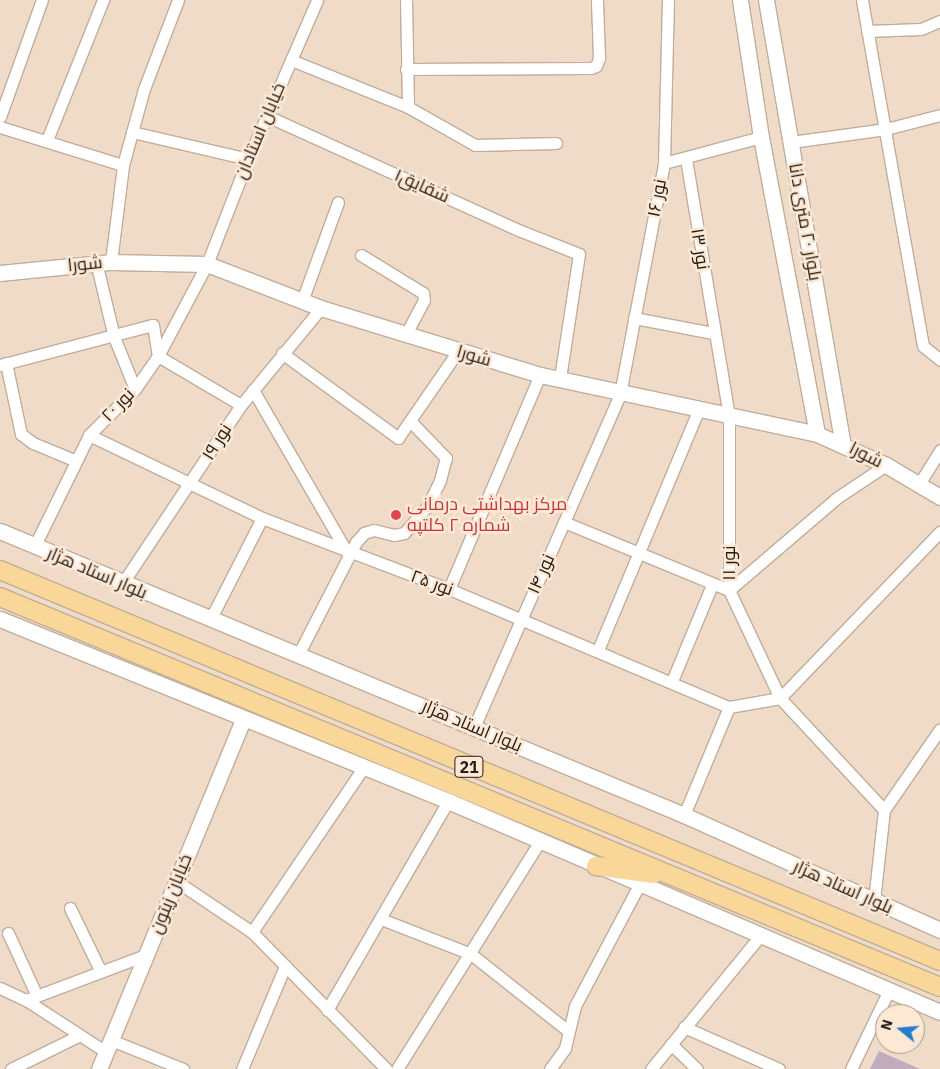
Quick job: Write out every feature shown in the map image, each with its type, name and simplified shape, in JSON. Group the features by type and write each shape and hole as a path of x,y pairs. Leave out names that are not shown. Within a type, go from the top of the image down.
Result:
{"main road":[{"name":"بلوار استاد هژار","path":"0,570 940,961"},
{"name":"21","path":"0,597 940,987"},
{"path":"596,866 679,878"}],"street":[{"path":"0,118 42,0"},
{"path":"46,140 103,0"},
{"path":"135,389 114,337 103,262 123,165 144,89 178,0"},
{"name":"خیابان استادان","path":"207,264 248,159 317,0"},
{"path":"406,0 408,107"},
{"path":"406,68 591,68 596,66 599,58 597,0"},
{"name":"نور ۱۶","path":"620,394 664,163 668,0"},
{"name":"بلوار ۲۰ متری دانا","path":"740,0 762,138 817,434"},
{"name":"بلوار ۲۰ متری دانا","path":"766,0 843,444"},
{"path":"862,0 924,346 940,360"},
{"path":"867,31 921,29 940,21"},
{"path":"291,60 408,107 475,144 556,143"},
{"name":"شقایق۱","path":"267,116 521,231 579,254 560,378"},
{"path":"791,142 886,129 940,116"},
{"path":"0,127 123,165"},
{"path":"132,132 248,159"},
{"path":"664,163 686,160 762,138"},
{"name":"نور ۱۳","path":"686,160 713,333 729,416"},
{"path":"302,300 338,202"},
{"path":"361,256 423,293 424,300 405,336"},
{"name":"شورا","path":"0,274 103,262 207,264 321,308 405,336 540,375 560,378 620,394 698,411 817,434 843,444 886,465 940,497"},
{"name":"نور ۲۰","path":"34,547 74,460 89,435 135,389 158,356 207,264"},
{"name":"نور ۱۹","path":"122,584 190,486 240,405 321,308"},
{"path":"634,318 713,333"},
{"path":"74,460 33,443 21,434 3,364 114,337 153,325 158,356 240,405"},
{"path":"282,353 398,438 411,422 458,351"},
{"path":"449,589 540,375"},
{"path":"253,390 348,554"},
{"name":"نور ۱۴","path":"474,727 620,394"},
{"path":"598,650 640,556 698,411"},
{"name":"نور ۱۱","path":"729,416 729,590 780,698 884,810"},
{"path":"298,655 348,554 364,533 374,530 394,535 413,526 440,480 446,458 411,422"},
{"name":"نور ۲۵","path":"89,435 190,486 262,518 348,554 449,589 520,620 672,681 729,707"},
{"path":"919,484 940,450"},
{"path":"564,522 640,556 729,590 838,497 886,465"},
{"path":"210,620 262,518"},
{"name":"بلوار استاد هژار","path":"0,531 122,584 474,727 684,815 940,929"},
{"path":"684,815 729,707 780,698 940,532"},
{"path":"672,681 712,585"},
{"path":"0,619 448,801 596,866 640,883 759,937 940,1012"},
{"name":"خیابان زیتون","path":"99,1069 243,719"},
{"path":"874,901 884,810 940,729"},
{"path":"252,932 364,768"},
{"path":"327,1010 448,801"},
{"path":"397,1069 471,954 540,841"},
{"path":"176,880 252,932 386,1069"},
{"path":"550,1069 565,1048 567,1030 576,1006 640,883"},
{"path":"70,908 101,972"},
{"path":"381,919 471,954 567,1030"},
{"path":"8,933 31,998"},
{"path":"651,1069 759,937"},
{"path":"31,998 146,955"},
{"path":"242,1069 285,966"},
{"path":"0,988 31,998 78,1036 183,1069"},
{"path":"851,1069 889,990"},
{"path":"684,1027 779,1069"},
{"path":"11,1069 78,1036"},
{"path":"672,1044 697,1069"}],"building":[{"path":"878,1054 886,1054 920,1069 870,1069"}],"place":[{"name":"مرکز بهداشتی درمانی شماره ۲ کلتپه","path":"396,515"}]}
